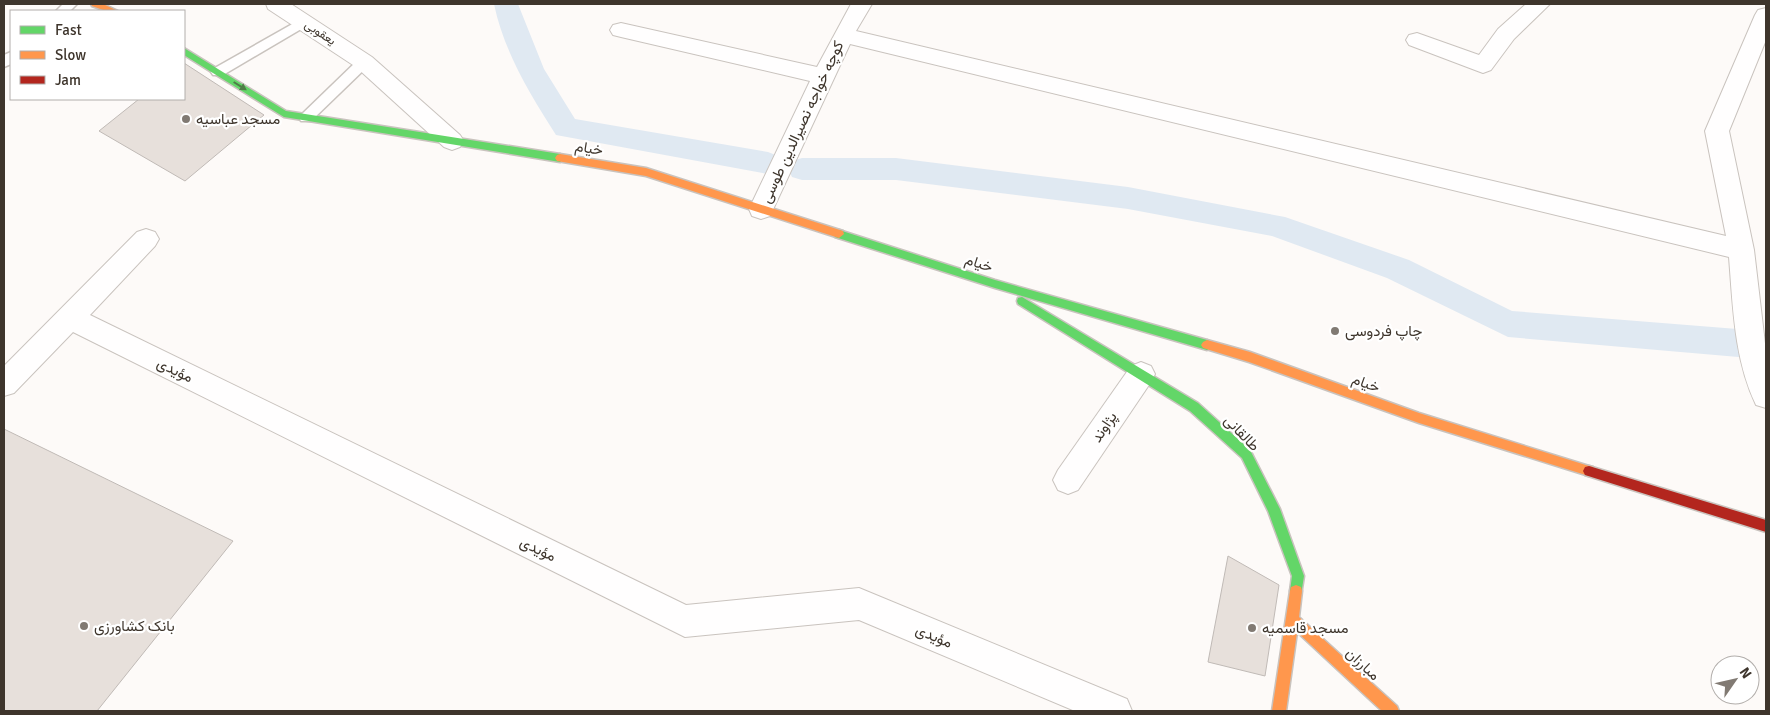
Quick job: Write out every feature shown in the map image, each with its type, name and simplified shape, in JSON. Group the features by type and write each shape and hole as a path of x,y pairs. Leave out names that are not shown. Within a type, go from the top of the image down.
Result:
{"street":[{"path":"95,4 111,10"},
{"name":"یعقوبی","path":"276,4 364,62 452,141"},
{"name":"کوچه خواجه نصیرالدین طوسی","path":"761,209 843,35 861,4"},
{"path":"1418,40 1483,65 1506,34 1539,4"},
{"path":"1766,15 1716,131 1741,250 1750,344 1766,396"},
{"path":"621,30 823,76"},
{"path":"843,35 1741,250"},
{"name":"خیام","path":"185,52 284,114 646,172 995,284 1250,357 1419,418 1766,526"},
{"path":"4,384 146,239"},
{"name":"طالقانی","path":"995,284 1194,408 1246,454 1274,509 1298,576 1279,711"},
{"name":"مؤیدی","path":"70,318 685,621 859,604 1115,711"},
{"name":"پژاوند","path":"1068,480 1141,374"},
{"name":"مبارزان","path":"1292,619 1392,711"}],"lane":[{"path":"218,72 303,22"},
{"path":"306,118 364,62"}],"building":[{"name":"مسجد عباسیه","path":"185,64 264,115 185,181 99,131 138,100 185,100"},
{"name":"بانک کشاورزی","path":"4,429 233,541 97,711 4,711"},
{"name":"مسجد قاسمیه","path":"1228,556 1279,585 1265,676 1208,662"}],"waterway":[{"path":"506,4 517,39 530,69 566,128 768,163"},
{"path":"802,169 896,169 1128,198 1274,225 1398,269 1508,324 1750,344"}],"traffic: fast":[{"path":"185,52 284,114 560,158"},
{"path":"839,234 995,284 1207,345"},
{"path":"1022,301 1194,407 1246,454 1274,509 1298,576 1296,591"}],"traffic: slow":[{"path":"95,4 111,10"},
{"path":"560,158 646,172 839,234"},
{"path":"1207,345 1250,357 1419,418 1589,471"},
{"path":"1279,711 1296,591"},
{"path":"1292,619 1392,711"}],"traffic: jam":[{"path":"1589,471 1766,526"}],"place":[{"name":"مسجد عباسیه","path":"186,119"},
{"name":"چاپ فردوسی","path":"1335,331"},
{"name":"بانک کشاورزی","path":"84,626"},
{"name":"مسجد قاسمیه","path":"1252,628"}]}
